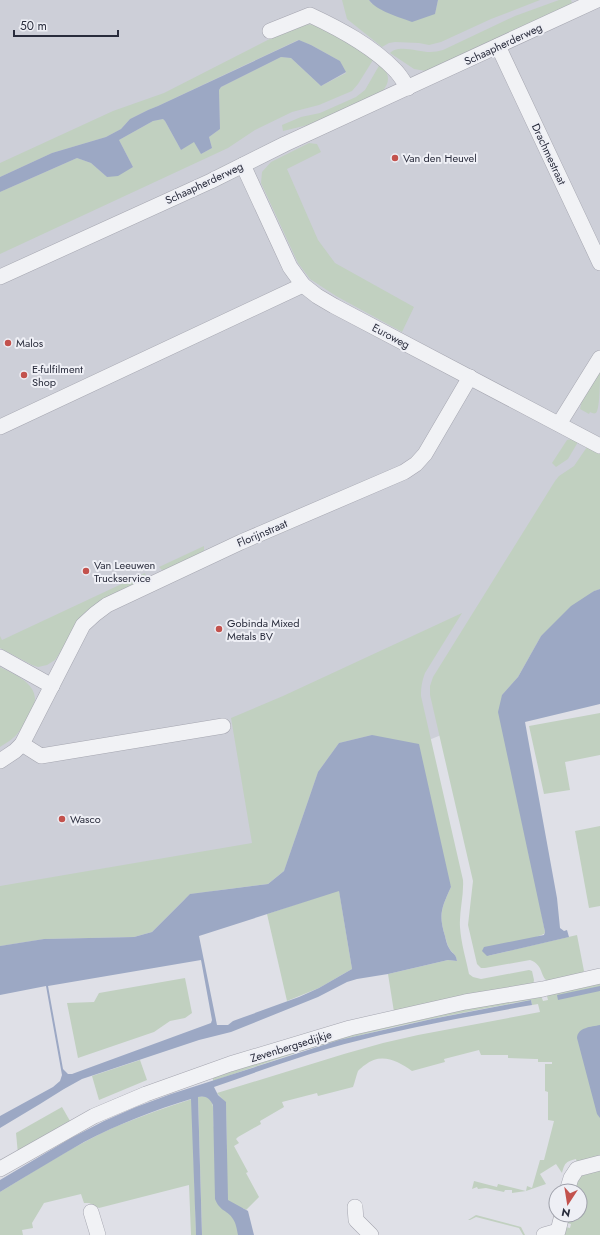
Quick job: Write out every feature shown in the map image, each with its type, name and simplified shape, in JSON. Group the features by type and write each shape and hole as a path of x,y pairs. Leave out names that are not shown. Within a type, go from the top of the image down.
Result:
{"street":[{"name":"Schaapherderweg","path":"0,277 211,181 242,165 598,0"},
{"path":"270,31 310,14 339,29 381,57 396,71 408,88"},
{"name":"Drachmestraat","path":"498,46 600,263"},
{"name":"Euroweg","path":"242,165 290,267 303,285 317,296 600,446"},
{"path":"0,427 303,285"},
{"path":"559,424 600,358"},
{"name":"Florijnstraat","path":"0,761 15,751 22,744 83,625 95,614 107,605 241,542 404,472 416,464 425,454 470,377"},
{"path":"0,657 52,686"},
{"path":"22,744 41,756 223,726"},
{"name":"Zevenbergsedijkje","path":"0,1169 94,1116 146,1094 230,1064 350,1028 465,1002 543,989 600,976"},
{"path":"569,1183 570,1178 577,1169 600,1163"},
{"path":"355,1207 356,1220 371,1235"},
{"path":"91,1212 98,1235"},
{"path":"544,1235 558,1231 560,1223"}],"shaded area":[{"path":"0,0 600,0 600,589 594,591 541,636 498,712 419,744 284,871 44,939 0,946"}],"green space":[{"path":"342,0 369,0 372,4 435,14 438,0 540,0 491,19 441,42 429,45 395,42 389,43 382,47 347,19"},
{"path":"559,0 571,0 572,3 426,71 414,69 390,53 398,49 430,52 443,50 515,16"},
{"path":"299,24 325,25 373,60 352,91 319,105 292,112 255,130 228,148 0,254 0,192 77,158 91,163 107,177 133,167 119,140 153,121 163,119 181,150 194,141 201,154 212,148 209,137 220,129 219,90 221,87 281,57 291,58 321,86 346,73 340,61 311,45 298,40 130,119 121,129 106,137 52,153 0,177 0,163 113,111 164,93"},
{"path":"380,64 386,71 388,78 388,82 381,93 312,124 283,131 282,125 301,117 320,113 356,97 365,90"},
{"path":"309,143 317,144 321,152 287,169 318,240 335,263 414,307 402,332 336,296 310,279 298,263 261,183 262,172 271,162"},
{"path":"600,372 600,394 597,410 596,413 590,412 589,414 580,409 582,400"},
{"path":"572,439 578,442 568,459 556,467 552,463 567,440"},
{"path":"587,447 600,454 600,589 594,591 541,636 518,677 502,695 545,932 544,934 487,956 577,935 584,971 579,976 550,982 544,978 538,965 530,960 485,968 481,968 477,964 468,925 473,881 430,695 430,686 433,677 555,481 559,476 574,466"},
{"path":"204,546 204,552 163,571 159,567"},
{"path":"145,573 147,580 82,618 55,660 47,665 38,667 32,665 0,648 0,636 2,640"},
{"path":"462,613 425,673 421,696 463,880 460,921 462,945 469,974 473,977 481,979 529,970 532,971 534,980 533,985 394,1012 388,974 448,960 457,961 448,945 441,916 443,905 451,887 372,735 339,743 318,772 284,871 268,884 190,894 152,932 134,937 44,939 0,946 0,886 252,843 231,718 283,696"},
{"path":"0,667 16,675 27,683 34,693 35,699 32,709 19,732 0,747"},
{"path":"600,713 600,755 565,762 570,790 544,794 529,726"},
{"path":"600,826 600,906 589,908 575,831"},
{"path":"339,890 352,969 319,988 287,1001 267,914"},
{"path":"185,978 192,1013 185,1018 170,1021 154,1032 78,1058 67,1003 94,1002 99,993"},
{"path":"600,980 600,1235 562,1235 566,1227 570,1228 571,1224 567,1223 588,1223 588,1183 577,1183 580,1179 576,1159 566,1163 562,1173 556,1164 540,1174 546,1184 526,1191 527,1186 532,1188 540,1160 544,1160 554,1121 548,1120 548,1092 545,1091 545,1064 552,1064 552,1062 538,1062 538,1059 508,1058 508,1055 481,1055 479,1050 444,1059 445,1062 412,1071 395,1061 389,1059 377,1059 363,1066 358,1071 353,1087 318,1096 317,1093 282,1102 284,1107 260,1121 261,1124 236,1139 239,1143 234,1146 259,1197 246,1210 243,1208 251,1235 202,1235 198,1097 205,1096 209,1098 212,1103 215,1132 227,1161 226,1103 217,1093 383,1043 540,1012 538,1004 532,1005 531,1000 483,1009 411,1023 325,1044 213,1081 213,1075 361,1030 540,993 543,1001 548,1000 546,992"},
{"path":"140,1060 147,1080 99,1100 92,1076"},
{"path":"192,1099 196,1235 191,1235 189,1185 99,1208 89,1203 84,1203 81,1194 44,1203 32,1223 33,1228 22,1230 23,1235 0,1235 0,1192 57,1157 102,1133 145,1115"},
{"path":"62,1107 70,1121 18,1154 16,1133"},
{"path":"474,1181 497,1187 498,1184 526,1191 512,1193 512,1190 505,1190 504,1192 486,1188 478,1189 477,1187 472,1189"},
{"path":"476,1215 521,1227 525,1235 523,1235 519,1228 476,1217 468,1220"}],"water":[{"path":"369,0 438,0 435,14 412,22 377,7"},
{"path":"299,40 340,61 346,72 321,86 291,58 281,57 221,87 219,90 220,129 209,137 212,148 201,154 194,142 181,150 163,119 153,121 119,140 133,167 118,176 107,177 91,163 77,158 0,192 0,177 52,153 106,137 121,129 130,119"},
{"path":"600,589 600,704 525,722 557,898 560,928 564,931 567,930 569,937 487,956 482,951 484,947 544,935 545,932 498,712 502,695 518,677 541,636 571,606 594,591"},
{"path":"372,735 419,744 451,887 443,905 441,916 443,928 450,950 456,956 457,961 448,960 347,982 318,997 231,1032 199,1040 82,1079 0,1128 0,1116 53,1087 60,1081 62,1075 46,986 0,995 0,946 44,939 134,937 152,932 190,894 268,884 284,871 318,772 339,743","holes":["339,891 352,969 319,988 299,997 233,1021 228,1025 217,1025 199,936","201,960 212,1020 211,1023 72,1074 68,1074 63,1069 48,986"]},
{"path":"600,986 600,991 558,1000 557,995"},
{"path":"531,1000 532,1005 455,1019 352,1042 284,1062 214,1087 218,1095 226,1102 228,1200 248,1211 254,1235 238,1235 233,1219 219,1206 215,1199 213,1105 209,1099 203,1096 198,1097 202,1235 196,1235 191,1099 137,1118 97,1135 0,1192 0,1180 71,1138 104,1121 171,1094 339,1040 432,1019"},
{"path":"600,1025 600,1118 597,1114 577,1038 578,1034 582,1030"}],"place":[{"name":"Van den Heuvel","path":"395,158"},
{"name":"Malos","path":"8,343"},
{"name":"E-fulfilment Shop","path":"24,375"},
{"name":"Van Leeuwen Truckservice","path":"86,571"},
{"name":"Gobinda Mixed Metals BV","path":"219,629"},
{"name":"Wasco","path":"62,819"}]}
